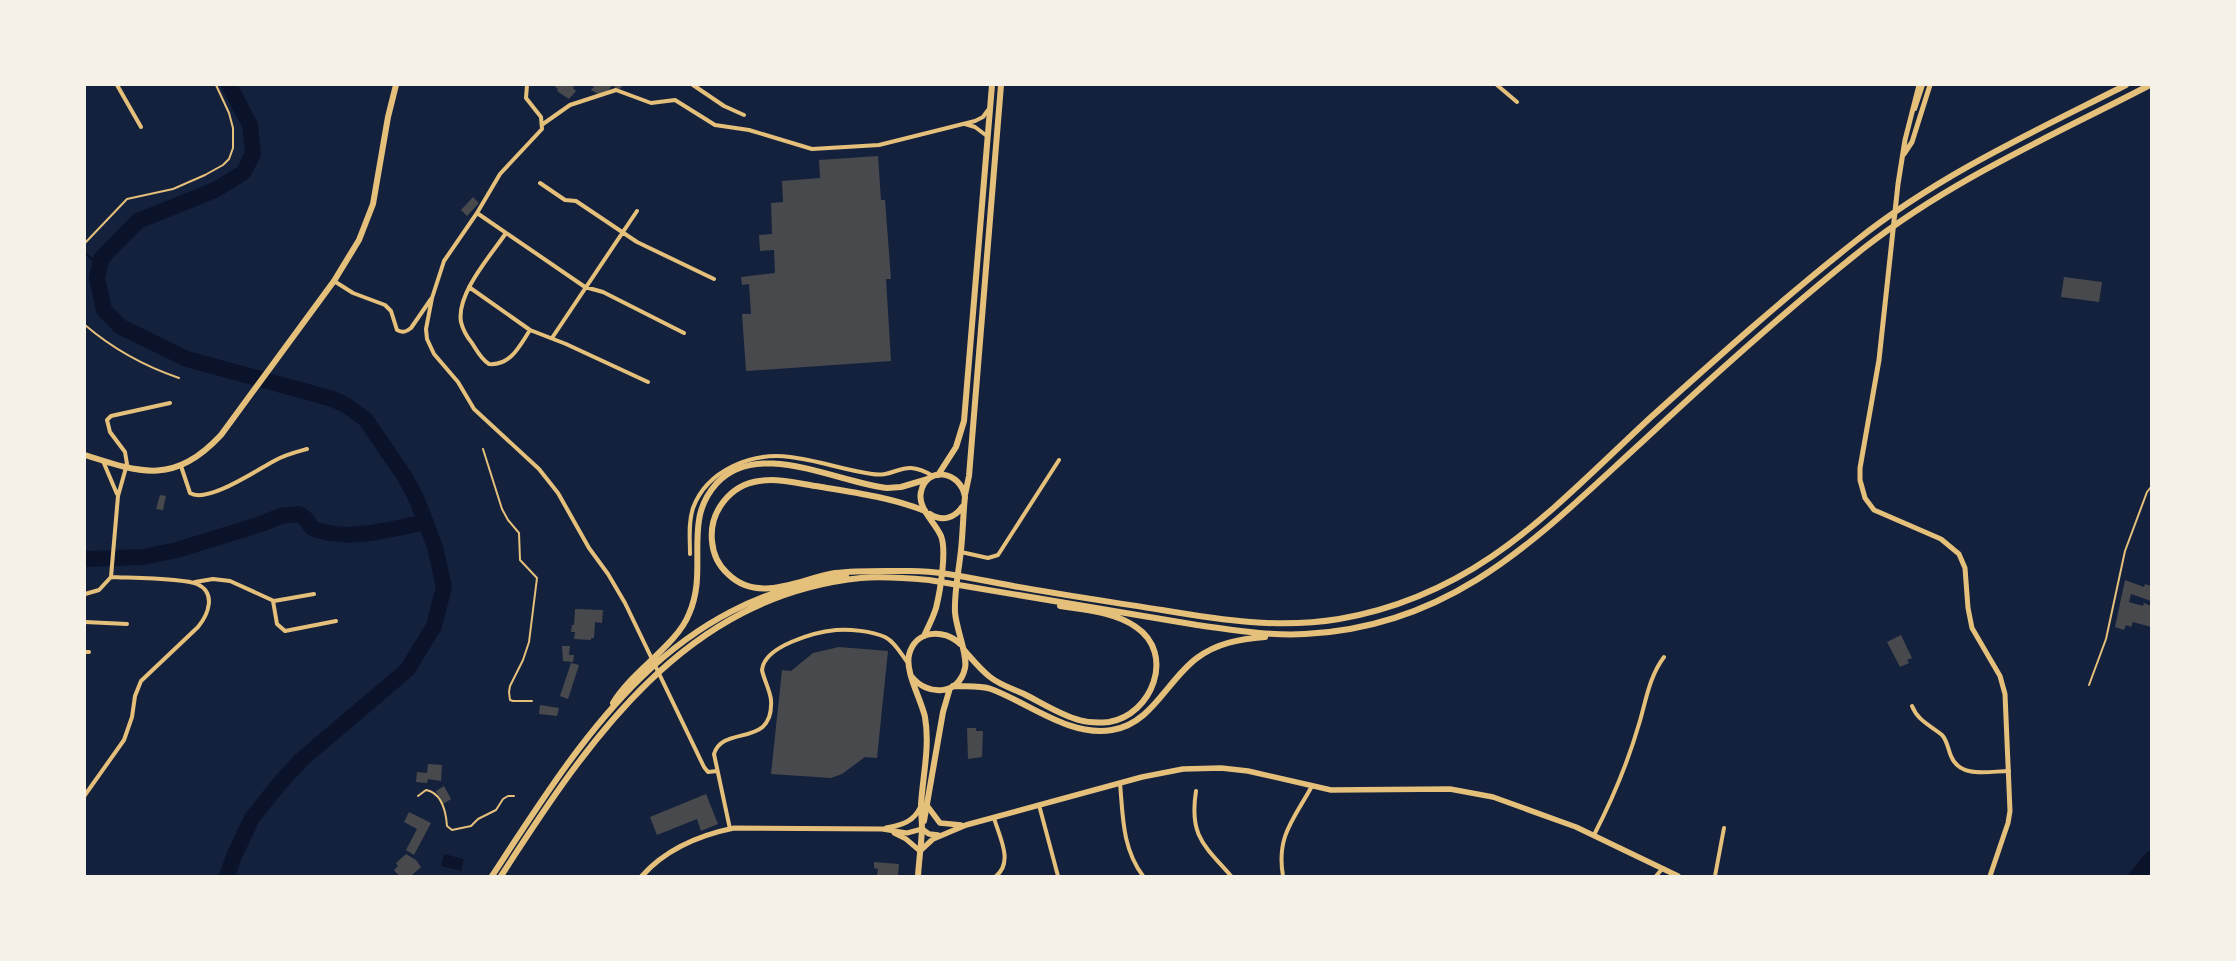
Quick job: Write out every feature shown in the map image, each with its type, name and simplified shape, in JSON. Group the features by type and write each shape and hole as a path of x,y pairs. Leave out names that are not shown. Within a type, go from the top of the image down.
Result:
{"main road":[{"path":"85,455 127,467 157,471 181,466 204,451 231,423 334,281 359,240 371,210 388,117 396,85"},
{"path":"918,876 927,749 922,706 908,663 912,648 924,636 937,602 943,555 942,537 922,505 921,491 954,452 963,425 992,85"},
{"path":"924,806 943,712 952,687 964,674 966,658 962,647 955,604 961,555 963,506 969,476 1001,85"},
{"path":"963,506 948,518 934,517 927,512 901,502 786,481 762,480 742,486 729,495 718,510 712,527 712,547 719,564 730,577 750,588 758,589 777,588 841,572 930,572 1199,616 1263,624 1289,624 1341,619 1401,604 1441,588 1462,577 1519,538 1755,325 1880,222 1998,148 2126,85"},
{"path":"912,677 925,688 942,691 952,687 987,688 1072,726 1096,731 1111,730 1124,727 1141,717 1187,666 1209,650 1234,641 1356,627 1407,613 1451,595 1496,568 1537,537 1753,341 1884,233 1983,169 2150,85"},
{"path":"492,876 563,769 607,712 619,692 648,666 658,652 677,633 689,615 698,578 698,527 701,510 712,488 725,475 742,466 767,463 887,488 901,487 933,477 951,476 961,484 965,497"},
{"path":"648,666 715,620 765,597 830,579 894,571"},
{"path":"501,876 581,756 621,708 662,667 692,644 727,622 765,603 810,588 861,578 885,577 929,580 1197,625 1285,635"},
{"path":"924,636 940,633 948,635 994,680 1070,717 1094,723 1116,721 1134,711 1150,694 1157,671 1156,658 1150,642 1138,628 1120,618 969,586"},
{"path":"920,851 930,841 944,834 1039,805 1176,770 1221,768 1243,770 1335,790 1456,789 1504,800 1594,835 1678,876"},
{"path":"924,806 942,824 966,826"},
{"path":"922,829 931,834 944,834"}],"street":[{"path":"117,85 141,127"},
{"path":"527,85 526,98 540,115 543,124"},
{"path":"693,85 724,106 744,115"},
{"path":"1497,85 1517,102"},
{"path":"1919,85 1905,140 1898,184 1880,360 1860,468 1860,480 1865,498 1874,510 1942,540 1954,548 1962,559 1972,628 2000,676 2004,687 2009,771 2009,820 1990,876"},
{"path":"1911,117 1928,85"},
{"path":"1904,154 1912,142 1928,85"},
{"path":"716,771 708,772 704,767 625,603 608,574 586,543 558,493 539,469 474,409 458,382 432,351 426,332 432,298 444,261 477,213 500,174 540,133 543,124 570,105 618,90 650,102 675,100 715,125 749,130 806,149 841,149 884,144 981,118 990,108"},
{"path":"961,124 972,125 988,137"},
{"path":"540,183 565,200 576,201 643,245 714,279"},
{"path":"552,338 637,211"},
{"path":"477,213 585,287 598,290 684,333"},
{"path":"506,233 469,287 461,310 461,320 467,336 485,362 489,364 498,364 512,357 530,330"},
{"path":"334,281 353,293 385,305 391,311 397,330 404,332 409,329 432,298"},
{"path":"469,287 530,330 552,338 648,382"},
{"path":"85,594 99,590 111,577 118,496 127,467 125,452 110,432 107,418 170,403"},
{"path":"181,466 190,493 202,496 214,492 277,459 307,449"},
{"path":"690,554 691,516 697,500 712,481 731,467 745,461 769,456 788,457 873,474 914,467 933,477"},
{"path":"103,460 118,496"},
{"path":"961,555 988,558 998,555 1059,460"},
{"path":"111,577 192,583 213,579 230,581 273,601 314,594"},
{"path":"85,796 124,740 130,726 135,696 148,673 178,648 207,614 209,604 206,594 200,586 192,583"},
{"path":"273,601 276,622 280,629 284,631 336,620"},
{"path":"85,622 127,624"},
{"path":"730,829 714,756 719,744 759,730 767,721 771,698 762,667 769,657 785,644 831,631 862,632 888,639 908,663"},
{"path":"1594,835 1608,806 1634,740 1652,677 1664,657"},
{"path":"1912,706 1920,720 1944,737 1952,758 1958,767 1970,772 2009,771"},
{"path":"1120,783 1126,840 1131,856 1143,876"},
{"path":"1283,876 1280,857 1282,842 1312,786"},
{"path":"1196,791 1193,812 1198,836 1210,853 1231,876"},
{"path":"1039,805 1058,876"},
{"path":"882,829 908,822 924,806"},
{"path":"994,818 1005,861 1002,870 996,876"},
{"path":"642,876 659,859 671,852 730,829 745,827 882,829 907,833 922,829"},
{"path":"1715,876 1724,828"},
{"path":"882,829 905,838 920,851"},
{"path":"1656,876 1663,868"}],"path":[{"path":"85,244 127,199 174,189 223,166 229,159 233,148 232,128 229,113 216,85"},
{"path":"85,325 118,350 156,370 179,378"},
{"path":"483,449 502,509 519,533 520,560 537,578 527,652 509,692 510,700 532,701"},
{"path":"2090,685 2106,639 2125,551 2147,492 2151,487"},
{"path":"418,796 426,790 434,794 445,808 447,826 452,830 471,826 478,819 496,810 503,799 508,796 514,796"}],"water":[{"path":"444,854 464,859 461,871 441,866"}],"building":[{"path":"553,85 575,85 573,88 576,91 569,99 557,91 558,89"},
{"path":"591,85 612,85 608,91 598,94 591,90 594,87"},
{"path":"612,85 623,85 619,90"},
{"path":"878,156 881,200 885,200 891,279 886,279 891,361 746,371 742,314 751,314 749,284 742,285 741,277 775,273 774,250 760,251 759,235 772,234 771,203 783,202 782,181 820,178 819,160"},
{"path":"473,197 479,203 467,216 461,210"},
{"path":"2064,277 2102,282 2099,302 2061,297"},
{"path":"160,495 166,496 163,510 156,509"},
{"path":"2125,580 2144,587 2145,584 2151,586 2151,601 2131,594 2129,602 2143,606 2144,603 2151,606 2151,627 2133,622 2131,627 2126,625 2124,630 2115,627"},
{"path":"575,609 603,610 602,623 595,622 594,638 591,638 591,640 574,639 575,632 571,632 572,625 574,625"},
{"path":"1901,635 1912,658 1907,660 1909,663 1900,667 1887,642"},
{"path":"562,646 570,646 569,655 574,655 573,662 563,661"},
{"path":"839,647 888,651 877,758 865,757 842,774 831,778 771,774 782,670 791,671 813,653"},
{"path":"571,663 579,665 568,699 560,696"},
{"path":"540,705 559,708 557,716 539,714"},
{"path":"967,728 976,728 976,731 983,731 982,757 968,759"},
{"path":"428,764 442,765 441,781 428,779 427,783 416,782 417,772 427,773"},
{"path":"444,786 451,799 443,804 436,791"},
{"path":"706,794 718,824 701,831 697,819 657,835 650,817"},
{"path":"409,812 431,823 414,855 406,850 417,829 404,822"},
{"path":"406,854 416,860 421,867 411,876 399,876 394,870 398,866 396,863"},
{"path":"874,862 899,864 898,876 877,876 878,869 874,868"}],"waterway":[{"path":"227,876 252,818 280,783 301,760 407,670 434,626 444,587 435,547 417,500 405,477 366,420 349,407 333,399 187,359 121,327 104,310 97,278 101,259 138,221 215,190 243,173 253,154 250,125 229,85"},
{"path":"85,253 100,266"},
{"path":"85,559 143,557 177,550 281,516 299,514 306,519 312,528 325,532 354,535 426,522"},
{"path":"2137,876 2151,859"}]}
